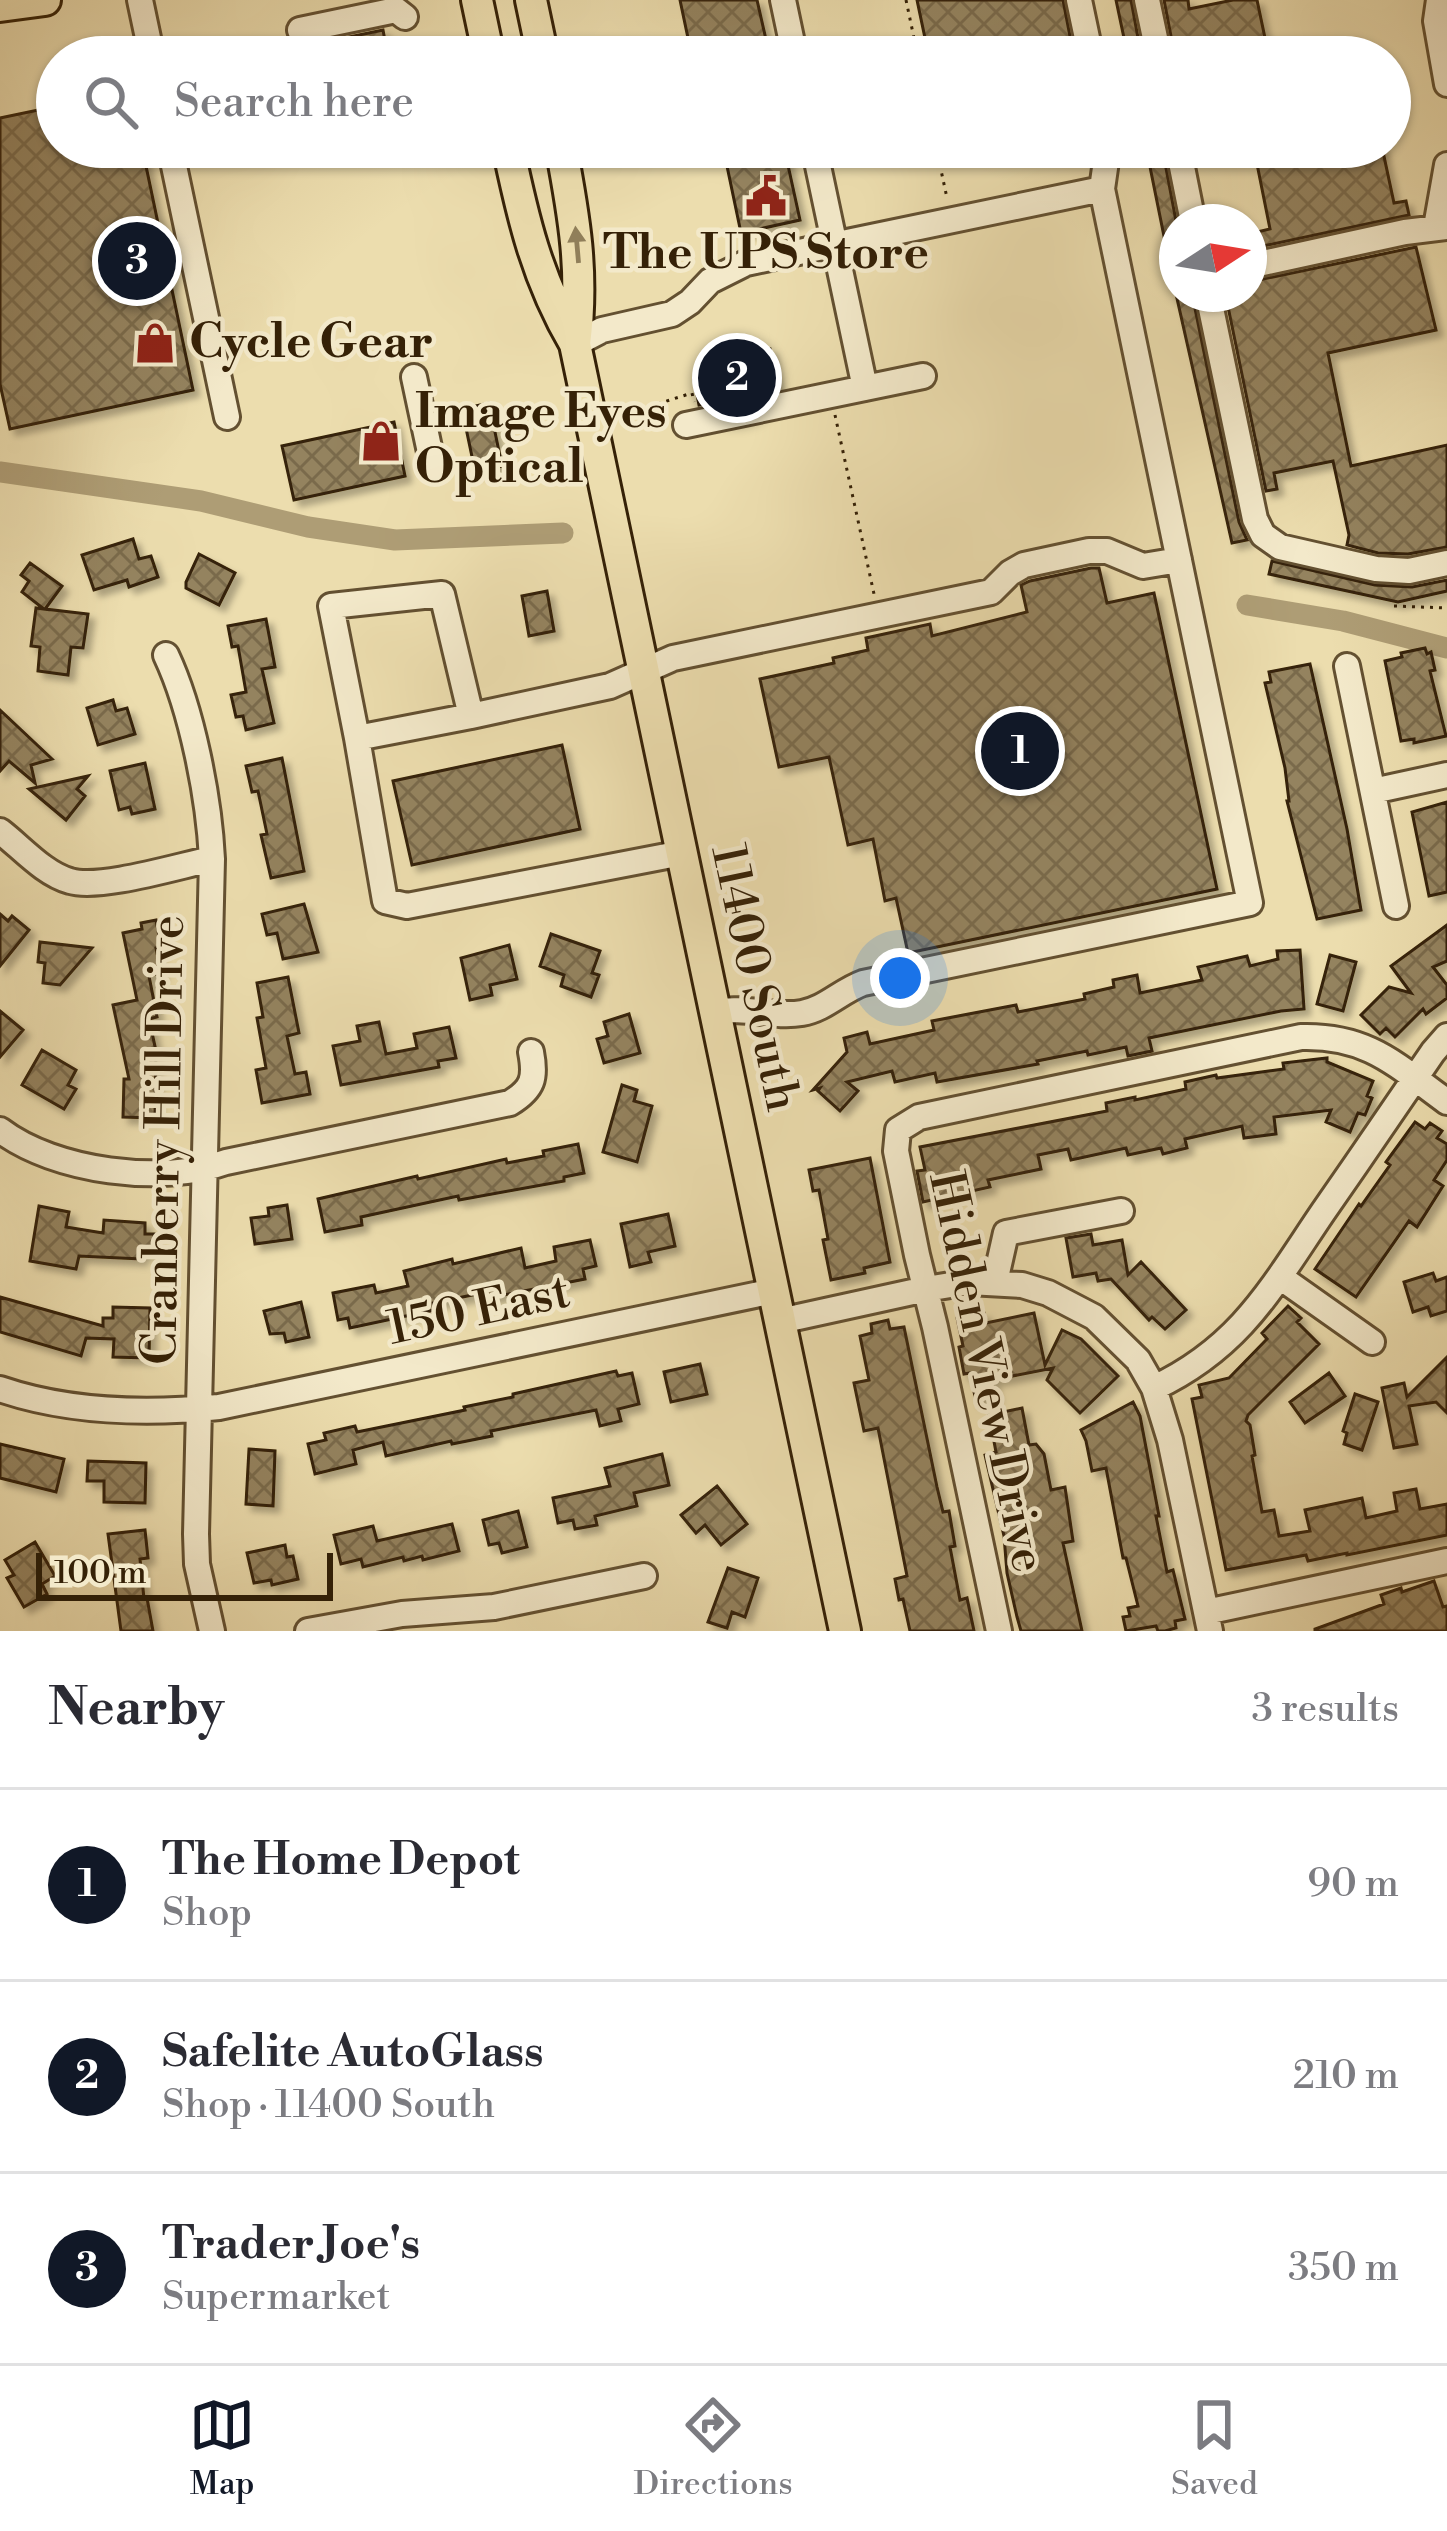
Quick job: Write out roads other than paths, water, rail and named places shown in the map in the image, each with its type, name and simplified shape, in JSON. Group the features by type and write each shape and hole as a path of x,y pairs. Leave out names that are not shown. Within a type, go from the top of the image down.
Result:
{"main road":[{"path":"0,6 45,0"},
{"path":"476,0 484,36"},
{"path":"531,0 538,36"},
{"name":"11400 South","path":"513,168 530,247 575,344 845,1631"},
{"name":"11400 South","path":"564,168 579,257 575,344"}],"street":[{"path":"140,0 148,36"},
{"path":"783,0 791,36"},
{"path":"1079,0 1087,36"},
{"path":"1147,0 1155,36"},
{"path":"1439,0 1437,32 1447,84"},
{"path":"300,30 395,10 405,17"},
{"path":"1267,262 1442,227 1447,165"},
{"path":"174,168 227,417"},
{"path":"819,168 865,388"},
{"path":"715,1012 815,1010 863,983 1250,903 1102,190 1105,168"},
{"path":"1182,168 1189,204"},
{"path":"575,344 602,330 672,314 734,267 1102,190"},
{"path":"1212,312 1255,519 1263,535 1280,547 1376,569 1409,571 1447,563"},
{"path":"686,425 923,376"},
{"path":"414,377 434,471"},
{"path":"357,738 597,690 683,656 991,592 1024,565 1090,550 1107,551 1143,566 1179,560"},
{"path":"471,716 442,594 331,606 385,901 406,906 682,853"},
{"name":"Cranberry Hill Drive","path":"166,655 183,698 208,811 212,860 196,1549 212,1631"},
{"path":"1347,666 1396,906"},
{"path":"1372,791 1447,775"},
{"path":"0,831 45,868 73,882 107,881 212,860"},
{"path":"1447,1036 1237,1332 1184,1374 1154,1388 1170,1440 1208,1621 1447,1561"},
{"name":"Hidden View Drive","path":"999,1631 896,1151 898,1130 919,1117 1301,1037 1352,1041 1415,1078"},
{"path":"0,1130 28,1148 95,1169 206,1169 510,1103 531,1086 535,1076 531,1052"},
{"path":"1415,1078 1447,1102"},
{"path":"995,1282 1006,1233 1121,1211"},
{"path":"1280,1277 1372,1342"},
{"name":"150 East","path":"0,1389 95,1409 200,1409 777,1306 969,1282 1022,1285 1048,1292 1094,1317 1138,1360 1154,1388"},
{"path":"308,1631 402,1614 494,1607 644,1576"}],"waterway":[{"path":"0,472 201,501 308,527 395,540 563,533"},
{"path":"1247,605 1343,621 1447,648"}],"place":[{"name":"The UPS Store","path":"766,196"},
{"name":"Trader Joe's","path":"137,261"},
{"name":"Cycle Gear","path":"155,343"},
{"name":"Safelite AutoGlass","path":"737,378"},
{"name":"Image Eyes Optical","path":"381,441"},
{"name":"The Home Depot","path":"1020,751"}]}
